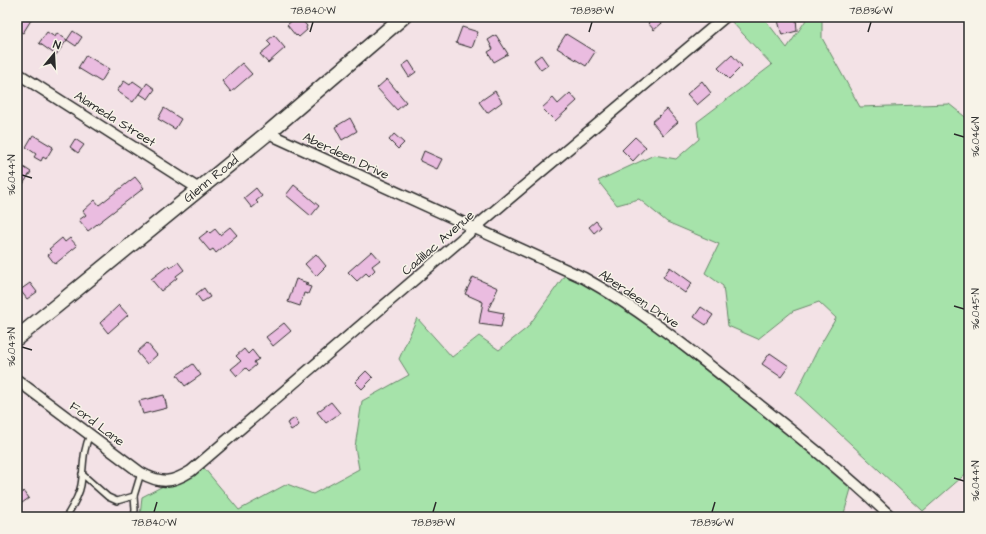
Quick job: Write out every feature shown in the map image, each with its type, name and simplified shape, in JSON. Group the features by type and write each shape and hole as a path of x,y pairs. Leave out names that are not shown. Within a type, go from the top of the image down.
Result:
{"street":[{"name":"Glenn Road","path":"17,338 269,132 403,17"},
{"name":"Cadillac Avenue","path":"164,481 171,481 191,471 725,17"},
{"name":"Alameda Street","path":"17,73 199,189"},
{"name":"Aberdeen Drive","path":"269,132 278,138 474,229 584,278 630,305 797,434 849,478 891,517"},
{"name":"Ford Lane","path":"17,380 141,473 155,480 164,481"}],"lane":[{"path":"66,517 74,505 81,486 86,443 90,435"},
{"path":"134,517 134,496 141,473"},
{"path":"82,474 108,497 117,501 134,496"}],"green space":[{"path":"736,17 763,17 787,48 808,17 822,17 822,38 860,107 949,104 969,120 969,471 923,511 796,393 818,349 836,318 819,302 793,311 758,339 728,326 723,286 705,273 719,244 667,222 639,199 617,205 598,181 654,155 676,159 699,139 697,122 772,65 731,21"},
{"path":"565,275 582,282 629,310 794,440 851,489 843,517 140,517 142,497 163,486 172,486 184,481 204,468 239,510 287,484 313,494 359,469 355,447 362,401 409,375 399,359 417,318 452,357 479,336 499,350 527,328"}],"building":[{"path":"17,17 33,17 23,33 17,30"},
{"path":"296,17 299,17 307,26 307,30 299,37 297,35 296,36 287,25"},
{"path":"655,17 669,17 654,30 648,23"},
{"path":"777,17 796,17 797,31 782,35"},
{"path":"462,27 478,32 472,48 456,43"},
{"path":"73,31 82,37 76,46 67,40"},
{"path":"47,32 55,37 57,33 67,40 56,55 39,43"},
{"path":"566,34 595,52 586,66 557,48"},
{"path":"274,35 285,48 268,63 260,54 271,45 267,41"},
{"path":"496,35 508,54 494,62 488,52 493,49 488,40"},
{"path":"86,55 109,69 101,82 78,68"},
{"path":"541,55 548,65 541,70 534,60"},
{"path":"732,55 742,66 729,79 718,68"},
{"path":"409,61 416,72 409,77 402,66"},
{"path":"242,63 252,74 231,92 222,81"},
{"path":"387,79 406,102 397,110 377,88"},
{"path":"124,81 130,85 133,81 143,88 133,102 117,91"},
{"path":"702,81 711,93 697,105 687,94"},
{"path":"147,83 155,89 148,99 140,94"},
{"path":"495,91 502,102 487,113 479,102"},
{"path":"570,93 577,101 555,121 542,108 553,98 558,104"},
{"path":"164,108 181,119 175,129 158,119"},
{"path":"667,109 678,122 663,135 652,122"},
{"path":"350,118 357,131 342,140 335,127"},
{"path":"394,134 404,143 398,149 389,140"},
{"path":"33,135 53,147 46,159 43,157 41,161 34,157 36,154 26,147"},
{"path":"635,137 646,147 633,161 622,150"},
{"path":"75,139 84,145 78,153 70,147"},
{"path":"424,151 442,159 437,169 420,161"},
{"path":"17,163 31,172 17,193"},
{"path":"135,177 144,188 88,231 79,220 86,215 83,211 95,200 99,205"},
{"path":"294,185 319,206 311,216 286,195"},
{"path":"256,188 262,196 256,201 258,203 252,208 244,198"},
{"path":"596,221 601,227 594,233 589,227"},
{"path":"230,227 237,235 216,253 213,249 210,251 199,238 208,231 210,233 215,229 220,235"},
{"path":"62,238 65,242 70,238 77,246 55,264 48,255 52,252 49,249"},
{"path":"372,251 380,260 372,266 375,270 369,276 366,273 357,281 348,272"},
{"path":"316,254 326,266 316,276 305,264"},
{"path":"178,262 184,270 161,291 151,279 168,266 170,268"},
{"path":"670,267 692,283 685,293 663,277"},
{"path":"473,277 498,288 488,310 504,313 501,327 479,324 483,302 465,294"},
{"path":"296,279 308,283 305,285 311,287 308,294 304,293 300,306 288,302"},
{"path":"30,283 37,292 27,299 20,290"},
{"path":"204,288 210,297 202,302 196,294"},
{"path":"119,305 128,315 108,333 100,323"},
{"path":"701,307 713,315 706,325 694,317"},
{"path":"284,323 291,331 273,346 266,337"},
{"path":"147,343 157,355 147,364 137,352"},
{"path":"244,349 248,354 252,350 259,359 254,362 256,365 249,371 246,368 237,376 231,369 241,361 236,356"},
{"path":"770,353 789,366 781,377 762,364"},
{"path":"193,364 201,375 185,386 177,375"},
{"path":"366,371 373,378 362,389 355,382"},
{"path":"164,395 167,408 143,414 139,401"},
{"path":"331,402 340,413 326,423 317,412"},
{"path":"295,418 299,425 291,430 287,423"},
{"path":"24,491 29,498 22,503 17,497"}]}
